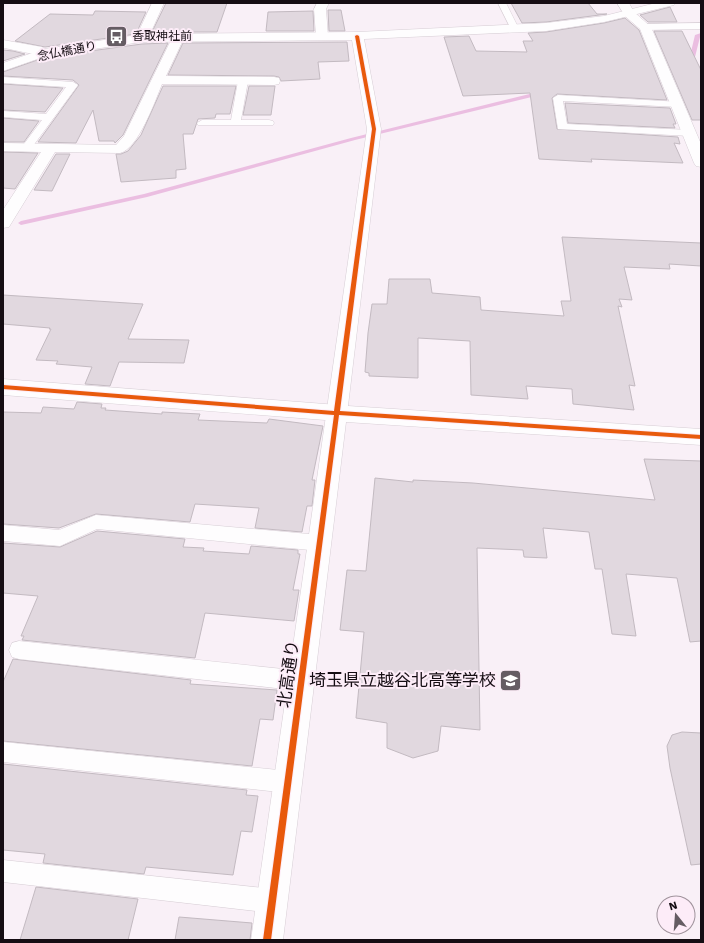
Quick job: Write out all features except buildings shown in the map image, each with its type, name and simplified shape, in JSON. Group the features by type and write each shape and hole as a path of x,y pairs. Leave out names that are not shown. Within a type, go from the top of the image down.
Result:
{"street":[{"path":"142,38 158,3"},
{"path":"322,36 320,9 323,3"},
{"path":"623,3 629,14 646,27 701,163"},
{"name":"念仏橋通り","path":"3,67 44,54 142,38 357,36 515,28 576,23 629,14 670,3"},
{"name":"北高通り","path":"267,940 374,134 357,36"},
{"path":"3,147 120,149 130,138 178,38"},
{"path":"3,44 38,50 44,54"},
{"path":"158,80 274,81"},
{"path":"3,222 50,149"},
{"path":"3,387 338,413 701,436"}],"lane":[{"path":"502,3 515,28"},
{"path":"646,27 701,26"},
{"path":"3,80 73,85 26,148"},
{"path":"235,123 243,81"},
{"path":"678,104 558,98 562,127 690,133"},
{"path":"3,114 48,117"},
{"path":"202,123 269,123"},
{"path":"3,533 60,538 96,522 320,543"},
{"path":"19,650 302,681"},
{"path":"3,752 288,782"},
{"path":"3,871 272,901"}],"waterway":[{"path":"685,59 692,57 697,35 701,34"},
{"path":"21,223 145,196 353,139 542,93"}],"cycle path":[{"path":"267,940 373,140 374,129 357,36"},
{"path":"3,387 338,413 701,437"}],"place":[{"name":"香取神社前","path":"116,36"},
{"name":"埼玉県立越谷北高等学校","path":"511,680"}]}
